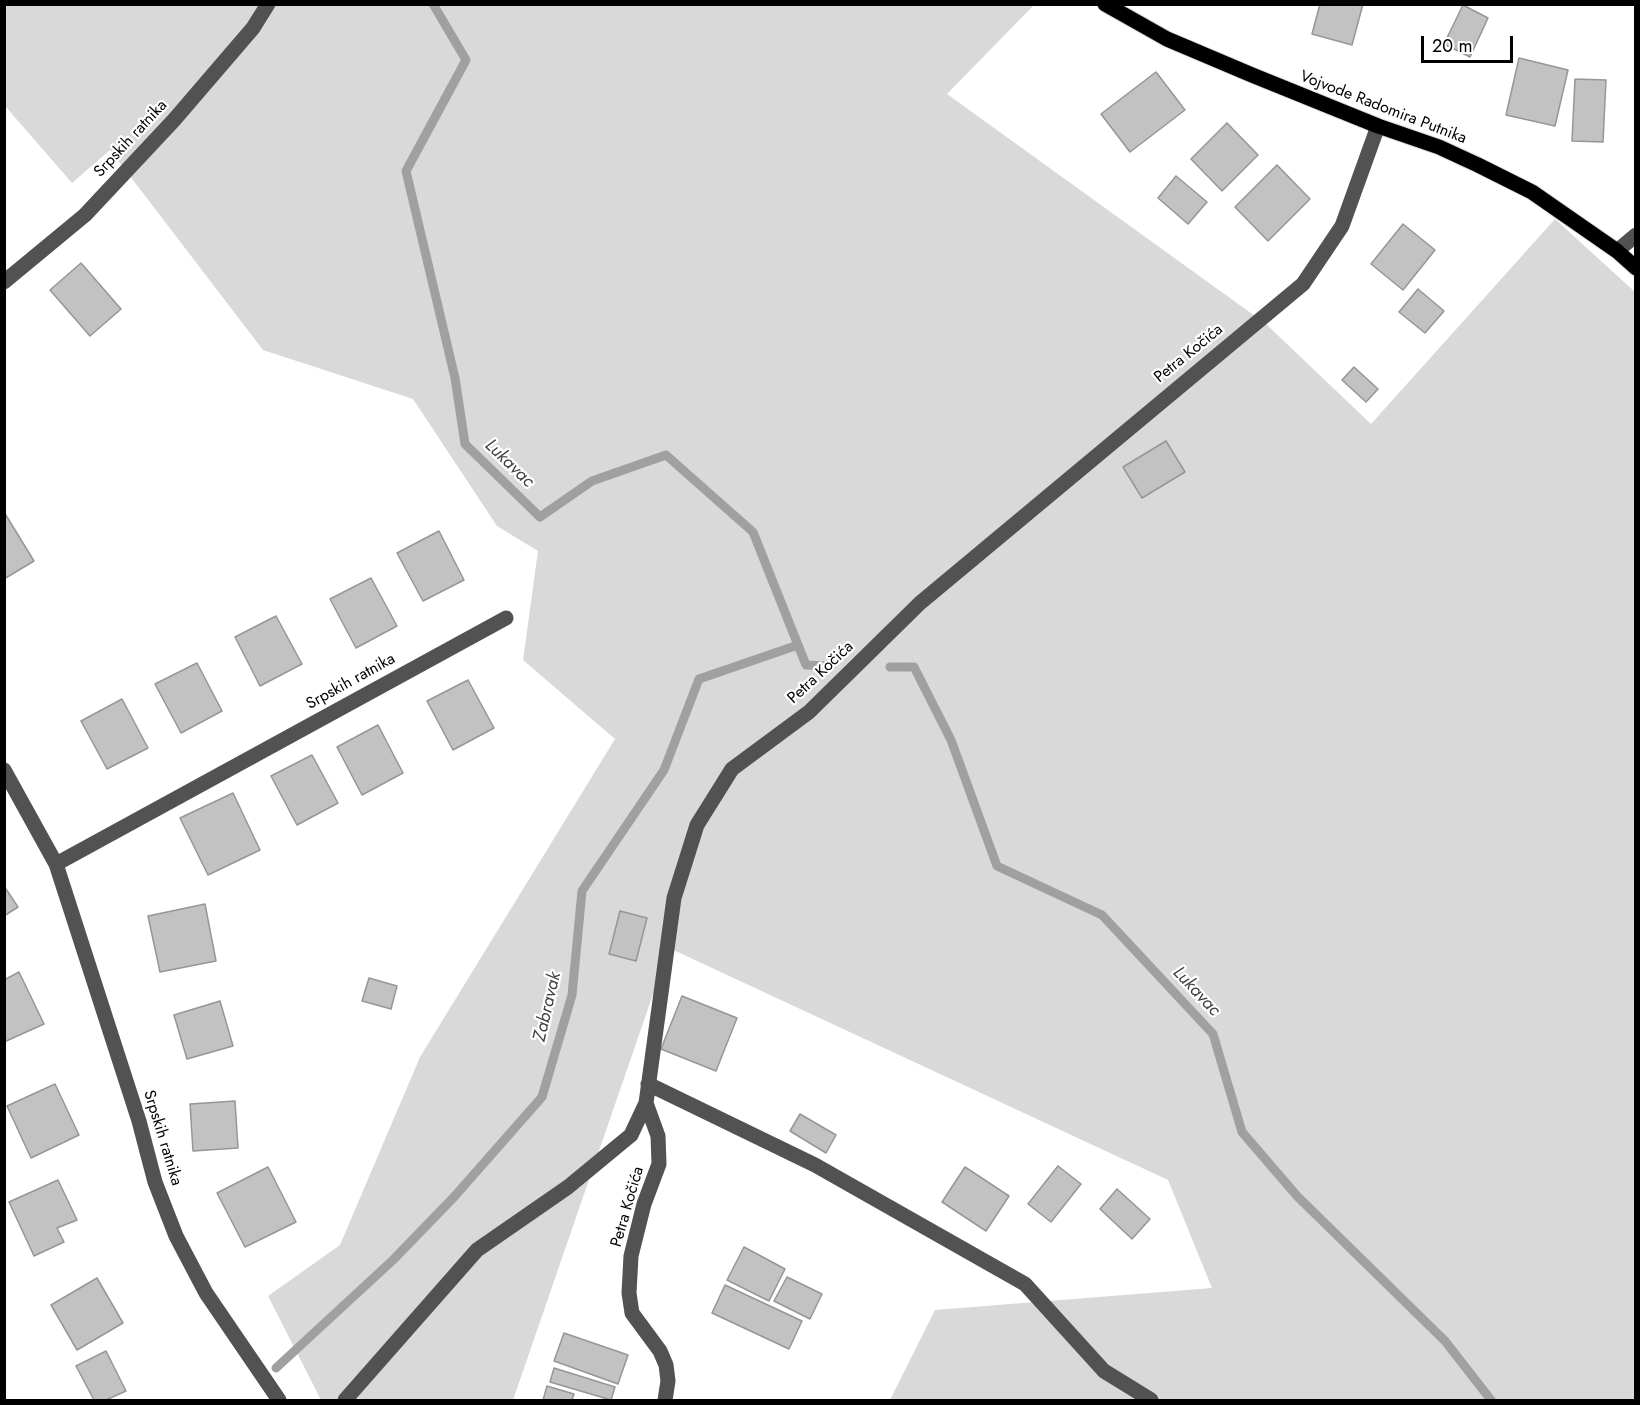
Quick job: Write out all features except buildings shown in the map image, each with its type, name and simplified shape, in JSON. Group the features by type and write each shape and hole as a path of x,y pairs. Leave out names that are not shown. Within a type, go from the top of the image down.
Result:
{"main road":[{"name":"Vojvode Radomira Putnika","path":"1105,4 1167,39 1378,126 1438,147 1523,187 1617,251 1635,268"}],"street":[{"name":"Srpskih ratnika","path":"4,282 85,215 174,120 253,28 268,4"},
{"name":"Petra Kočića","path":"665,1401 668,1381 666,1365 660,1351 632,1312 629,1293 631,1256 644,1204 659,1164 658,1136 646,1104 648,1084 674,898 697,825 732,769 808,712 920,603 1303,284 1342,226 1378,126"},
{"path":"1617,251 1635,235"},
{"name":"Srpskih ratnika","path":"56,864 506,618"},
{"name":"Srpskih ratnika","path":"4,770 56,864 139,1121 155,1182 176,1236 206,1293 279,1401"},
{"path":"648,1084 815,1165 1025,1284 1104,1371 1151,1401"},
{"path":"345,1401 477,1250 568,1187 631,1135 646,1104"}],"shaded area":[{"path":"4,5 1034,5 947,94 1266,324 1371,424 1555,219 1635,292 1635,1400 890,1400 935,1310 1212,1288 1168,1180 669,948 513,1400 321,1400 268,1296 340,1245 420,1057 615,739 523,660 538,551 497,526 413,399 263,350 110,150 72,183 5,106"}],"waterway":[{"name":"Lukavac","path":"433,4 466,60 406,171 455,378 465,444 540,517 592,481 666,455 753,532 806,665 828,666"},
{"name":"Zabravak","path":"276,1368 393,1260 454,1197 542,1097 572,995 582,891 664,770 699,679 798,645"},
{"name":"Lukavac","path":"890,667 914,667 951,740 997,866 1102,915 1213,1034 1242,1132 1297,1196 1445,1341 1491,1400"}]}
